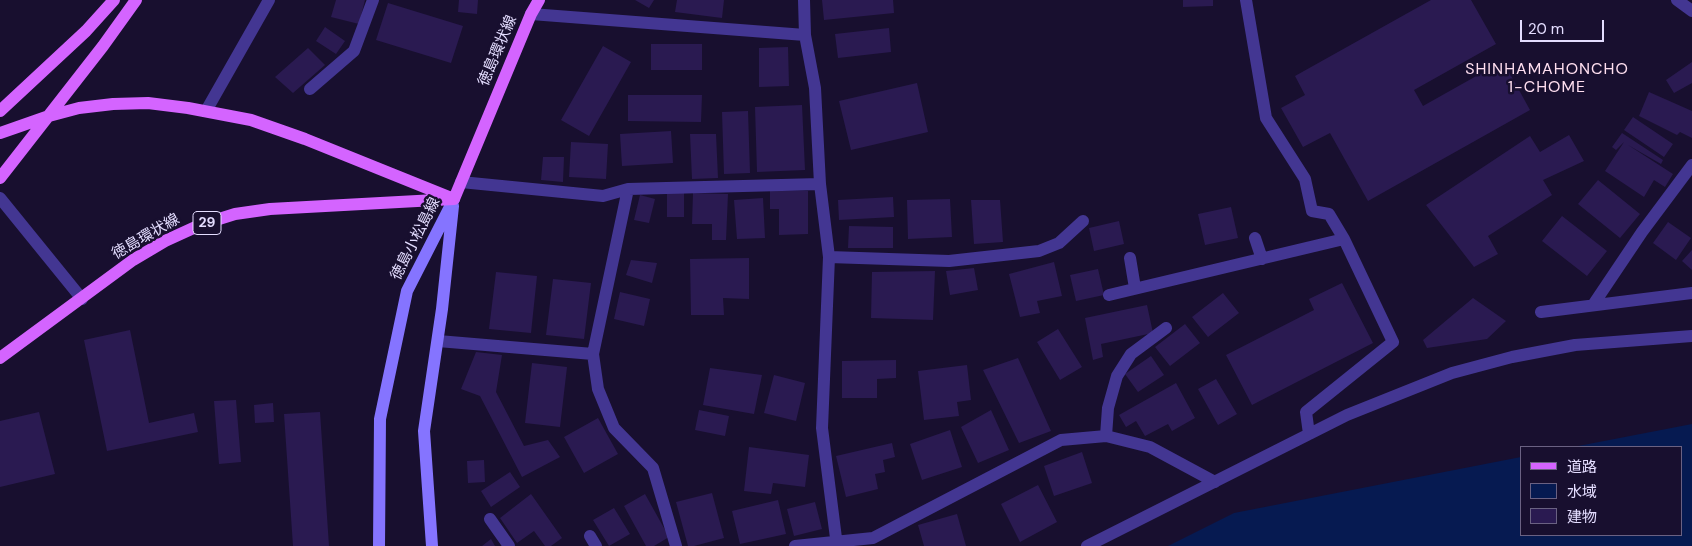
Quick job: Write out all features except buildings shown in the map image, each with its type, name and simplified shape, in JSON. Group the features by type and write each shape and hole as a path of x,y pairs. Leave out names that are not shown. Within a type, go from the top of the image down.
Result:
{"main road":[{"path":"0,111 86,31 114,0"},
{"path":"0,178 136,0"},
{"name":"徳島環状線","path":"0,358 134,260 165,241 200,225 235,214 270,209 454,199 531,14 540,0"},
{"path":"0,133 78,108 113,104 148,103 206,111 251,120 305,139 454,199"},
{"name":"徳島小松島線","path":"432,546 424,431 438,341 454,199"},
{"name":"徳島小松島線","path":"379,546 380,419 407,291 454,199"}],"street":[{"path":"206,111 269,0"},
{"path":"310,89 354,51 373,0"},
{"path":"804,0 805,35 815,88 820,184 829,257 822,428 836,543"},
{"path":"1246,0 1266,118 1305,179 1312,211 1329,214 1344,239 1393,342 1306,412 1309,434"},
{"path":"1676,0 1692,11"},
{"path":"531,14 805,35"},
{"path":"1593,305 1642,232 1692,165"},
{"path":"461,182 604,196 628,190 820,184"},
{"path":"628,190 593,354 598,388 614,428 653,468 676,546"},
{"path":"0,198 82,299"},
{"path":"829,257 949,261 1039,250 1059,243 1083,221"},
{"path":"1255,238 1262,259"},
{"path":"1109,295 1344,239"},
{"path":"1130,258 1135,288"},
{"path":"1541,312 1692,293"},
{"path":"1106,436 1108,408 1117,376 1131,354 1166,328"},
{"path":"1087,546 1346,415 1452,373 1512,357 1576,345 1692,336"},
{"path":"438,341 593,354"},
{"path":"795,546 873,538 1061,440 1106,436 1150,447 1214,482"},
{"path":"490,519 508,546"}],"water":[{"path":"1692,424 1692,546 1168,546 1234,513 1520,457 1520,536 1682,536 1682,446 1578,446"}],"district":[{"name":"SHINHAMAHONCHO 1-CHOME","path":"1547,79"}]}
